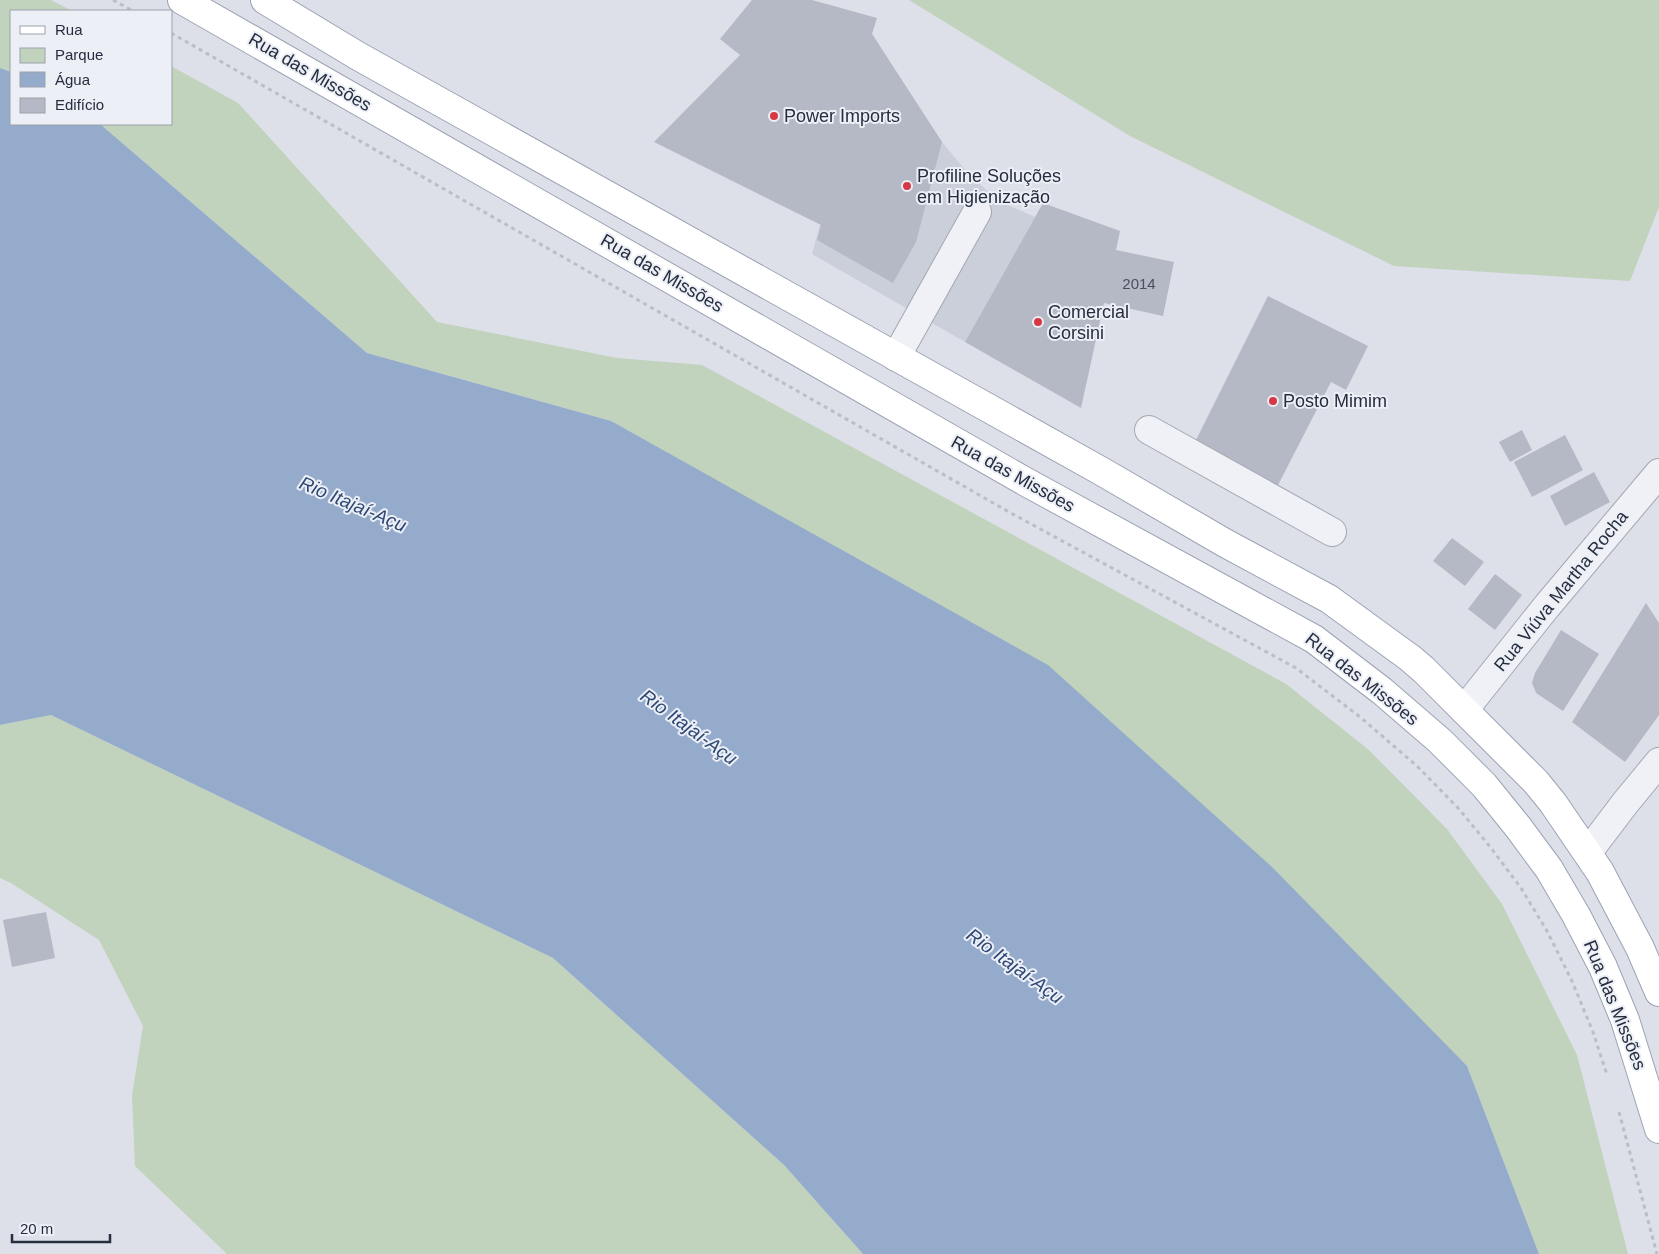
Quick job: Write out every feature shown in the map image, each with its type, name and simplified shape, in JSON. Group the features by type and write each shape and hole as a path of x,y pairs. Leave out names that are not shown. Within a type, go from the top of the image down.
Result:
{"main road":[{"name":"Rua das Missões","path":"182,0 1026,482 1314,639 1375,685 1440,741 1484,785 1549,869 1603,967 1625,1020 1659,1129"},
{"path":"265,0 358,56 1101,471 1225,543 1329,599 1410,658 1536,782 1588,852 1600,872 1640,948 1659,992"}],"street":[{"path":"896,357 977,212"},
{"path":"1149,430 1332,532"},
{"name":"Rua Viúva Martha Rocha","path":"1464,710 1547,606 1659,473"},
{"path":"1588,852 1659,762"}],"path":[{"path":"113,0 131,10"},
{"path":"172,34 1009,512 1296,668 1360,717 1417,766 1459,808 1491,848 1521,888 1572,981 1590,1024 1610,1082"},
{"path":"1618,1109 1657,1254"}],"shaded area":[{"name":"Profiline Soluções em Higienização","path":"872,34 942,142 967,172 997,200 1035,217 965,342 812,254"}],"green space":[{"path":"0,0 51,0 70,10 10,10 10,72 0,68"},
{"path":"909,0 1659,0 1659,207 1630,281 1394,266 1130,136"},
{"path":"172,67 238,103 437,322 617,358 702,365 1286,684 1369,750 1447,829 1502,904 1577,1055 1628,1254 1539,1254 1467,1066 611,421 367,353 101,125 172,125"},
{"path":"51,715 553,958 784,1165 863,1254 227,1254 135,1166 132,1096 143,1026 99,940 11,883 0,878 0,725"}],"water":[{"name":"Rio Itajaí-Açu","path":"0,68 10,72 10,125 101,125 367,353 611,421 1048,665 1272,867 1467,1066 1539,1254 863,1254 784,1165 553,958 51,715 0,725"}],"building":[{"path":"752,0 812,0 877,18 872,34 942,142 916,242 893,283 817,240 821,225 654,142 740,55 720,39"},
{"name":"Comercial Corsini","path":"1043,203 1120,231 1116,250 1174,262 1163,316 1104,303 1081,408 965,342"},
{"path":"1268,296 1368,346 1346,390 1331,382 1278,485 1195,442"},
{"path":"1522,430 1532,450 1510,462 1499,442"},
{"path":"1565,435 1583,470 1532,497 1514,462"},
{"path":"1594,472 1610,502 1565,526 1550,496"},
{"path":"1452,538 1484,562 1465,586 1433,561"},
{"path":"1495,574 1522,595 1495,630 1468,609"},
{"path":"1646,603 1659,623 1659,715 1625,762 1572,722"},
{"path":"1561,630 1599,654 1563,711 1536,693 1532,683 1535,673"},
{"path":"46,912 55,958 12,967 3,920"}],"place":[{"name":"Power Imports","path":"774,116"},
{"name":"Profiline Soluções em Higienização","path":"907,186"},
{"name":"Comercial Corsini","path":"1038,322"},
{"name":"Posto Mimim","path":"1273,401"}]}
